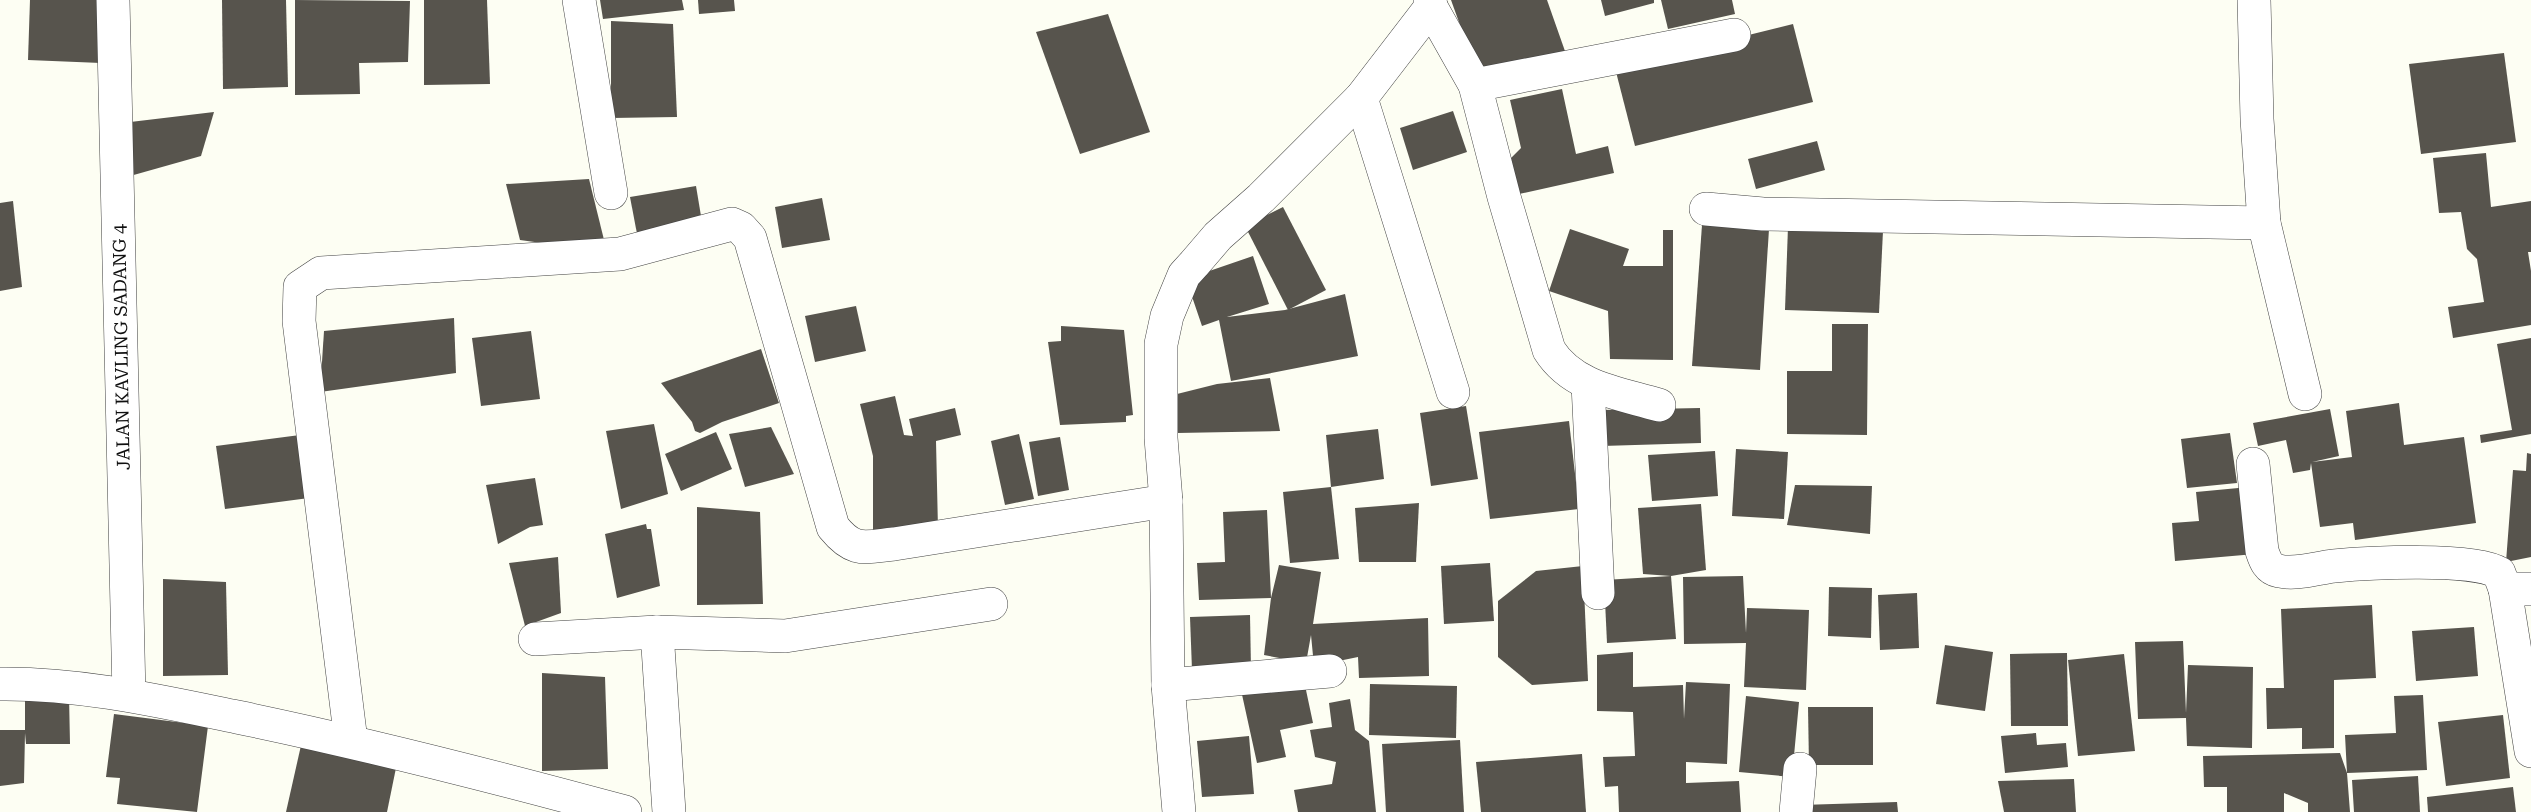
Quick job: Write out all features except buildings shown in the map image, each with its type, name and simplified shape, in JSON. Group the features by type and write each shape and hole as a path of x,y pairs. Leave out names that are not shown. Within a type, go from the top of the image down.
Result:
{"street":[{"name":"JALAN KAVLING SADANG 4","path":"113,0 129,695"},
{"path":"579,0 610,193"},
{"path":"2254,0 2257,119 2264,224 2305,394"},
{"path":"1179,812 1168,685 1166,501 1161,438 1161,344 1167,316 1184,275 1218,236 1261,198 1361,98 1431,3 1475,85 1543,335 1559,366 1588,384 1659,405"},
{"path":"1475,85 1734,35"},
{"path":"1361,98 1453,392"},
{"path":"1706,209 1763,214 2264,224"},
{"path":"351,741 299,321 300,287 321,273 620,254 732,224 741,228 750,238 833,527 844,541 857,548 885,545 1166,501"},
{"path":"1588,384 1598,593"},
{"path":"2253,464 2262,551 2267,564 2277,571 2299,572 2334,566 2398,563 2480,565 2499,573 2518,589 2531,751"},
{"path":"535,639 657,632 785,636 991,604"},
{"path":"657,632 669,812"},
{"path":"1168,685 1330,671"},
{"path":"0,684 33,684 129,695 351,741 624,812"},
{"path":"1796,812 1800,769"}]}
